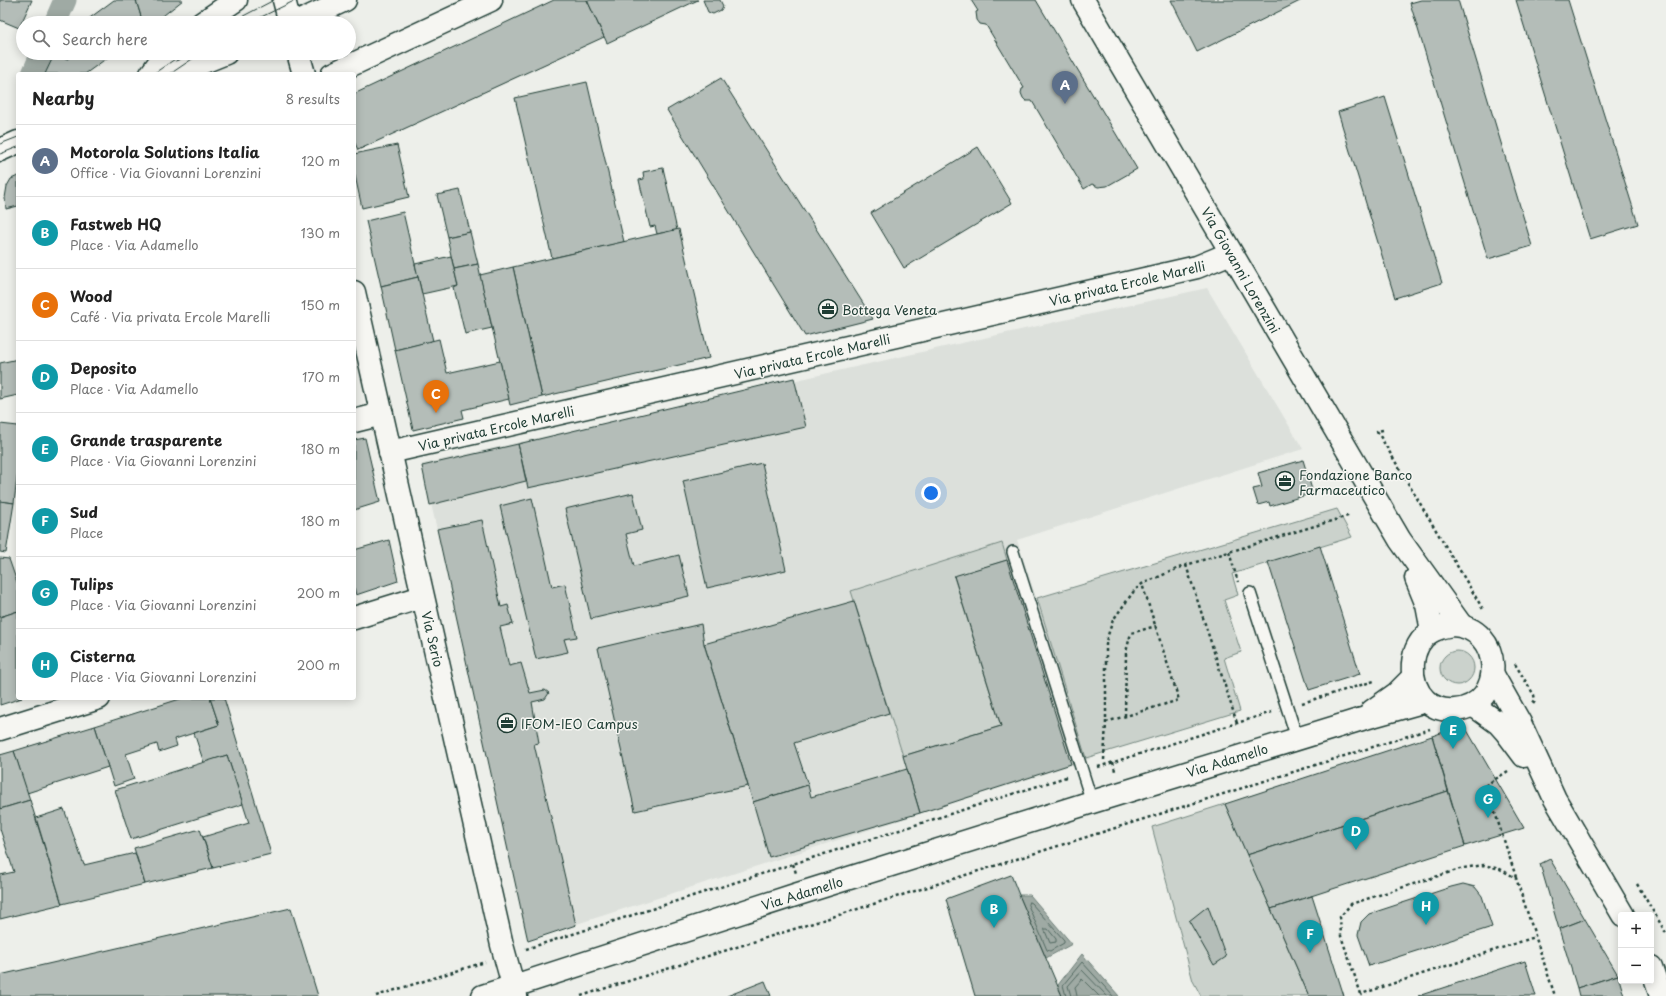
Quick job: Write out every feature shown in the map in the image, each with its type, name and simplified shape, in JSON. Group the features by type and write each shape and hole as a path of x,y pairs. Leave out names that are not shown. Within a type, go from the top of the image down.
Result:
{"street":[{"path":"212,16 236,0"},
{"path":"284,0 288,16"},
{"path":"311,16 345,0"},
{"path":"336,72 491,0"},
{"name":"Via Giovanni Lorenzini","path":"1083,0 1400,540 1461,625 1475,632 1485,643 1493,666 1493,675 1520,723 1555,799 1621,912"},
{"path":"152,72 161,60"},
{"path":"179,72 209,60"},
{"path":"300,60 303,72"},
{"path":"0,150 16,143"},
{"name":"Via privata Ercole Marelli","path":"390,452 1197,268 1231,253"},
{"name":"Via Serio","path":"356,301 422,597 502,945 514,991"},
{"path":"356,420 382,414"},
{"name":"Via Giovanni Lorenzini","path":"1400,540 1424,597 1432,631"},
{"path":"356,617 422,597"},
{"path":"1461,625 1442,627 1432,631 1424,638 1416,652 1413,665 1414,678 1418,690 1426,701 1439,708 1457,710 1473,705 1485,694 1493,675"},
{"path":"1362,719 1396,694 1414,678"},
{"path":"0,729 93,700"},
{"path":"1362,719 1426,701"},
{"name":"Via Giovanni Lorenzini","path":"1473,705 1498,723 1506,732 1555,799"},
{"name":"Via Adamello","path":"483,996 514,991 795,895 1362,719"},
{"path":"1654,976 1661,996"}],"lane":[{"path":"1013,552 1092,802"},
{"path":"1250,593 1297,738"}],"path":[{"path":"1384,430 1377,431 1467,583"},
{"path":"1104,760 1106,722 1106,642 1113,620 1134,591 1142,584 1186,565 1351,515"},
{"path":"1229,552 1242,595 1250,593"},
{"path":"1186,565 1237,723"},
{"path":"1106,722 1179,700 1142,584"},
{"path":"1126,716 1126,652 1131,633 1156,626"},
{"path":"526,949 1237,723 1379,680"},
{"path":"581,996 1423,730"},
{"path":"1508,771 1486,785 1555,996"},
{"path":"1516,878 1500,869 1484,864 1463,868 1351,904 1340,917 1341,936 1361,995 1535,937"},
{"path":"1637,884 1666,933"},
{"path":"376,996 487,961"}],"shaded area":[{"path":"1207,288 1303,449 1017,540 1090,759 530,939 422,464"},
{"path":"1337,509 1352,537 1232,574 1238,595 1224,600 1241,652 1224,658 1240,711 1086,758 1037,598"},
{"path":"1002,543 1007,560 954,577 1001,726 903,756 851,591"},
{"path":"1457,651 1469,656 1474,668 1469,680 1457,685 1445,680 1440,668 1445,656"},
{"path":"1225,804 1309,996 1201,996 1193,981 1152,827"}],"water":[{"path":"1019,895 1030,895 1072,944 1046,958"},
{"path":"1082,954 1119,996 1062,996 1058,985"}],"building":[{"path":"0,0 32,0 25,16 16,16 16,27 0,20"},
{"path":"114,0 136,0 141,16 92,16"},
{"path":"136,0 183,0 163,16 141,16"},
{"path":"554,0 587,0 604,37 358,150 356,146 356,93"},
{"path":"587,0 698,0 607,43"},
{"path":"703,0 720,0 723,6 721,10 713,14 708,12"},
{"path":"971,0 1036,0 1137,169 1107,186 1098,187 1092,184 1084,189 1032,101 1026,101 1023,98 1021,93 1022,89 1024,88 986,25 980,24 977,20 976,12 978,11"},
{"path":"1171,0 1302,0 1197,52"},
{"path":"1421,0 1458,0 1532,246 1488,259 1410,3"},
{"path":"1516,0 1568,0 1638,224 1590,239"},
{"path":"52,60 104,60 88,72 46,72"},
{"path":"721,78 873,319 805,336 667,110"},
{"path":"587,82 624,242 552,258 515,98"},
{"path":"1385,97 1442,283 1395,298 1338,112"},
{"path":"397,145 409,197 362,208 356,180 356,154"},
{"path":"978,147 1012,203 904,268 871,213"},
{"path":"663,168 677,230 657,234 655,226 650,227 639,180 644,179 643,172"},
{"path":"16,177 16,206 6,209 5,198 7,186 11,179"},
{"path":"460,190 470,232 447,237 437,195"},
{"path":"403,212 418,277 381,286 366,221"},
{"path":"679,229 709,358 542,397 513,267"},
{"path":"470,232 478,264 454,269 447,237"},
{"path":"451,256 458,286 422,294 415,264"},
{"path":"478,264 492,328 465,334 454,288 458,286 454,269"},
{"path":"513,267 542,397 510,405 480,275"},
{"path":"418,277 433,341 395,350 381,286"},
{"path":"439,339 447,373 500,361 509,399 462,410 464,418 413,430 395,350"},
{"path":"16,359 16,395 0,399 0,363"},
{"path":"794,378 806,427 528,488 518,444"},
{"path":"0,424 16,426 16,486 14,503 0,501"},
{"path":"365,438 380,502 356,509 356,440"},
{"path":"518,444 526,481 430,505 422,466"},
{"path":"1303,460 1313,493 1270,506 1269,502 1258,505 1253,489 1262,487 1258,473"},
{"path":"762,463 786,570 707,588 683,481"},
{"path":"633,493 642,530 626,534 634,566 679,555 689,596 591,619 565,509"},
{"path":"532,498 552,587 565,584 577,637 564,639 568,652 536,659 500,506"},
{"path":"0,501 14,503 6,553 0,552"},
{"name":"IFOM-IEO Campus","path":"482,520 501,607 508,605 513,624 500,627 509,666 521,663 530,693 545,690 549,693 545,699 532,702 539,743 534,744 576,925 528,941 437,529"},
{"path":"389,540 398,581 356,595 356,549"},
{"path":"1320,546 1360,674 1309,690 1268,562"},
{"path":"0,558 9,559 16,579 16,612 0,617"},
{"path":"1007,560 1071,764 920,813 903,756 1001,726 954,576"},
{"path":"854,601 889,713 794,743 808,785 753,802 704,644"},
{"path":"16,612 16,700 0,705 0,617"},
{"path":"701,624 704,644 748,786 635,811 598,648"},
{"path":"177,700 211,700 219,725 175,739 177,746 159,752 157,744 126,754 134,779 114,786 95,726"},
{"path":"211,700 225,700 271,854 213,868 203,837 249,823 227,755 204,763 194,733 219,725"},
{"path":"1464,725 1524,828 1465,846 1432,736"},
{"path":"95,726 108,767 27,793 14,751"},
{"path":"1432,736 1448,791 1247,855 1225,804"},
{"path":"14,751 30,800 0,809 0,755"},
{"path":"227,755 243,804 131,839 115,790"},
{"path":"907,769 920,813 769,857 753,802 808,785 811,797"},
{"path":"1448,791 1465,846 1271,909 1247,855"},
{"path":"30,800 62,904 0,919 0,875 14,872 0,829 0,809"},
{"path":"64,809 84,865 135,853 145,884 62,904 36,818"},
{"path":"200,829 213,868 145,884 134,848"},
{"path":"1550,859 1585,919 1559,929 1540,864"},
{"path":"1011,875 1062,996 975,996 946,899"},
{"path":"1463,884 1475,887 1482,896 1492,927 1369,966 1358,935 1361,922 1369,914"},
{"path":"1312,896 1344,996 1309,996 1271,909"},
{"path":"1208,906 1226,957 1214,965 1189,921"},
{"path":"291,908 318,996 0,996 0,975"},
{"path":"1585,919 1618,975 1577,988 1559,929"},
{"path":"1525,961 1536,996 1418,996"},
{"path":"1618,975 1618,984 1621,984 1624,996 1579,996 1577,988"},
{"path":"765,981 771,996 727,996"}],"waterway":[{"path":"58,16 65,0"},
{"path":"34,72 39,60"}],"tram line":[{"path":"243,16 274,0"},
{"path":"263,16 296,0"},
{"path":"156,72 174,60"},
{"path":"173,72 191,60"},
{"path":"0,144 16,138"},
{"path":"0,154 16,148"}],"place":[{"name":"Motorola Solutions Italia","path":"1065,104"},
{"name":"Bottega Veneta","path":"828,309"},
{"name":"Wood","path":"436,413"},
{"name":"Fondazione Banco Farmaceutico","path":"1285,481"},
{"name":"IFOM-IEO Campus","path":"507,723"},
{"name":"Grande trasparente","path":"1453,749"},
{"name":"Tulips","path":"1488,818"},
{"name":"Deposito","path":"1356,850"},
{"name":"Cisterna","path":"1426,925"},
{"name":"Fastweb HQ","path":"994,928"},
{"name":"Sud","path":"1310,953"}]}
